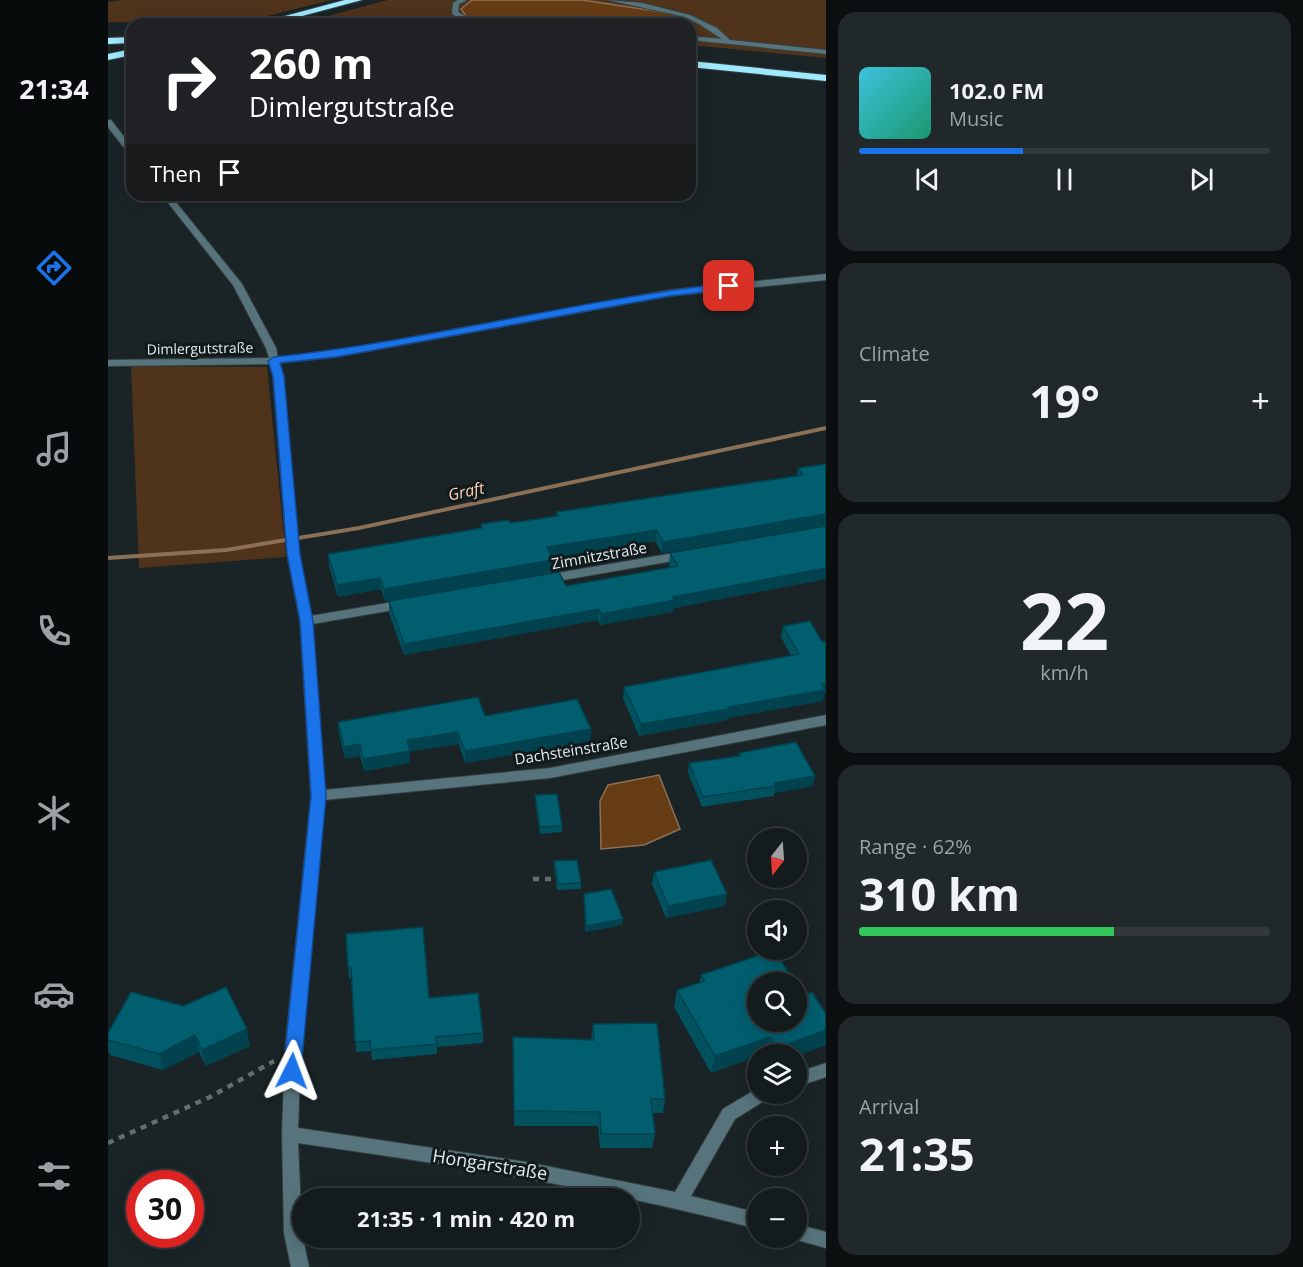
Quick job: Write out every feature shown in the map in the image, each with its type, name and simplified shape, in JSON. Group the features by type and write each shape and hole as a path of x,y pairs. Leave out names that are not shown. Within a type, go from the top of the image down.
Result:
{"highway":[{"path":"285,18 357,0"},
{"path":"108,30 126,29"},
{"path":"108,41 126,40"},
{"path":"108,57 126,53"},
{"path":"696,65 826,78"}],"street":[{"path":"463,18 454,13 456,3 464,0"},
{"path":"610,0 682,12 695,18"},
{"path":"696,19 714,27 727,40"},
{"path":"696,38 826,52"},
{"path":"108,122 126,144"},
{"path":"171,201 237,284 271,348 278,376 293,525 293,554 306,621 318,796 292,1050 290,1134 293,1233 300,1267"},
{"name":"Dimlergutstraße","path":"108,363 274,361 336,354 670,293 826,277"},
{"name":"Zimnitzstraße","path":"531,582 696,554"},
{"path":"306,621 413,602"},
{"name":"Dachsteinstraße","path":"318,796 550,773 826,720"},
{"path":"807,1076 826,1070"},
{"path":"680,1199 729,1114 747,1103"},
{"name":"Hongarstraße","path":"290,1134 519,1167 680,1199 747,1218"},
{"path":"807,1235 826,1240"}],"path":[{"path":"533,879 553,879"},
{"path":"108,1143 210,1097 292,1050"}],"shaded area":[{"path":"123,0 332,0 259,18 126,18 126,22 108,22 108,2"},
{"path":"388,0 472,0 461,8 481,18 321,18"},
{"path":"472,0 582,0 676,14 685,18 473,18 466,16 461,9"},
{"path":"582,0 826,0 826,58 696,46 696,18 679,18 646,9"},
{"path":"131,366 267,367 286,557 139,568"},
{"path":"659,775 680,829 644,845 601,849 600,801 608,785"}],"building":[{"path":"826,464 826,514 663,542 657,530 547,547 553,560 384,589 380,578 337,585 328,554 482,528 481,524 508,520 510,523 558,516 556,512 803,475 798,468"},
{"path":"826,526 826,568 673,597 675,600 601,614 599,609 404,644 389,601 559,572 566,586 678,566 670,553"},
{"path":"810,621 822,642 826,641 826,683 822,684 825,690 641,724 624,687 799,654 783,626"},
{"path":"478,697 485,716 577,699 591,729 465,751 458,732 407,740 410,751 363,759 360,744 344,747 338,722"},
{"path":"796,742 815,776 774,783 776,786 703,797 689,763 740,756 739,753"},
{"path":"557,794 562,826 540,827 535,795"},
{"path":"577,860 581,883 558,884 554,861"},
{"path":"711,860 727,894 668,906 654,872"},
{"path":"611,889 623,919 586,926 584,894"},
{"path":"423,927 429,998 478,993 483,1033 436,1037 437,1044 371,1050 370,1041 355,1042 351,968 348,968 346,934"},
{"path":"747,959 781,960 788,972 747,972 747,1032 807,1032 807,994 812,992 826,1014 826,1030 788,1044 774,1044 770,1037 715,1056 677,990 705,981 701,975"},
{"path":"226,987 247,1029 202,1050 195,1035 159,1054 108,1040 108,1033 131,992 183,1006"},
{"path":"657,1023 665,1099 651,1099 655,1134 601,1134 600,1112 514,1111 513,1037 594,1040 593,1024"}],"waterway":[{"name":"Graft","path":"108,558 226,550 359,528 826,428"}],"route":[{"path":"292,1071 292,1050 318,796 306,621 293,554 293,525 278,376 274,361 336,354 670,293 729,286"}]}
